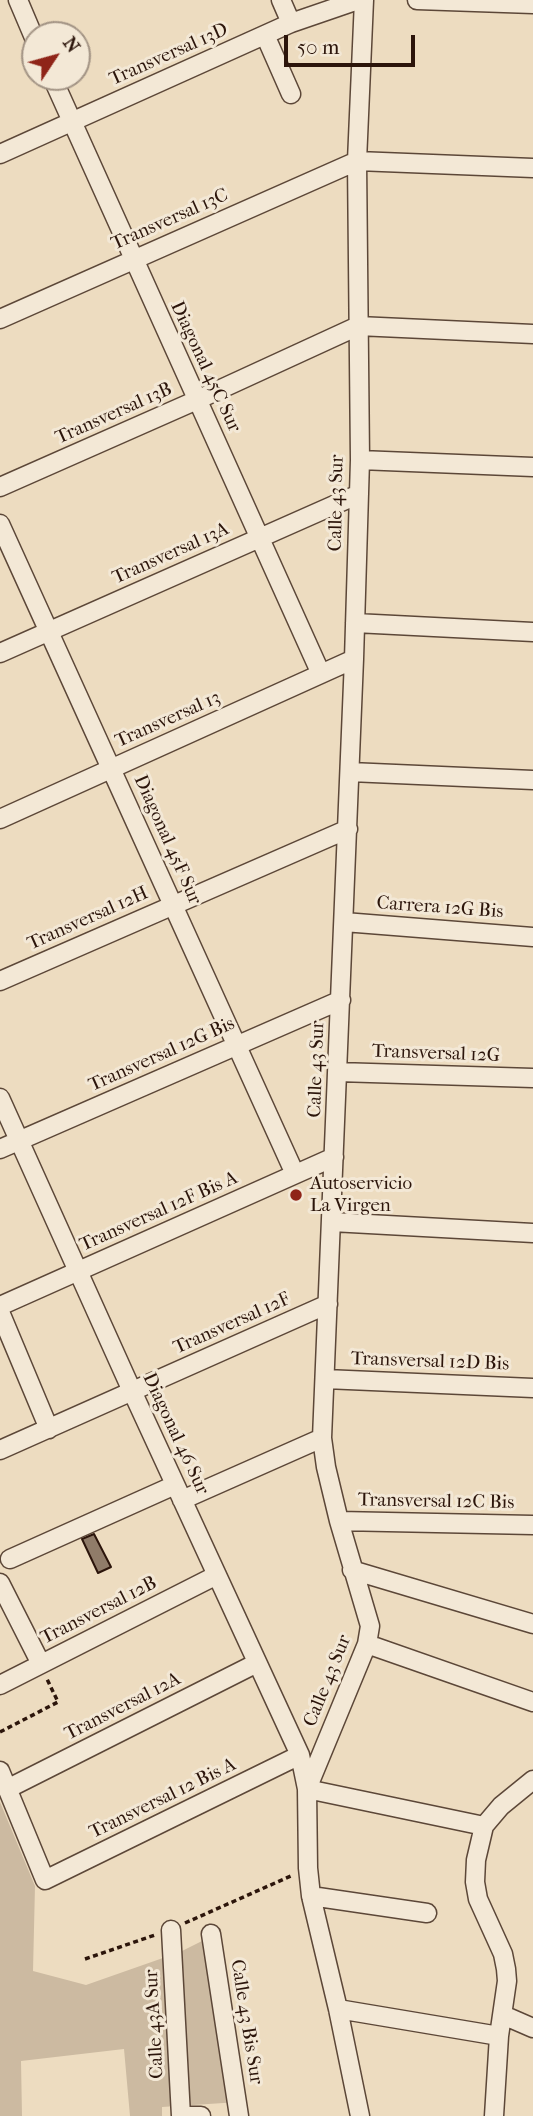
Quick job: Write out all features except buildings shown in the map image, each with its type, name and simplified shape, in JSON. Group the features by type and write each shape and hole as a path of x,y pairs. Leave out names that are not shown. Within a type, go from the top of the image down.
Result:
{"street":[{"path":"18,0 27,21"},
{"path":"281,0 291,23"},
{"name":"Transversal 13D","path":"0,154 265,34 358,0"},
{"name":"Calle 43 Sur","path":"360,2116 311,1896 307,1789 367,1644 370,1626 339,1521 322,1438 348,828 360,460 357,161 364,0"},
{"path":"416,0 533,4"},
{"path":"265,34 291,94"},
{"name":"Diagonal 45C Sur","path":"58,91 321,674"},
{"path":"357,161 533,168"},
{"name":"Transversal 13C","path":"0,319 357,161"},
{"path":"358,326 533,334"},
{"name":"Transversal 13B","path":"0,487 358,326"},
{"path":"360,460 533,467"},
{"name":"Transversal 13A","path":"0,653 359,494"},
{"name":"Diagonal 45F Sur","path":"0,524 295,1174"},
{"path":"355,623 533,632"},
{"name":"Transversal 13","path":"0,819 354,659"},
{"path":"350,772 533,780"},
{"name":"Transversal 12H","path":"0,981 348,828"},
{"name":"Carrera 12G Bis","path":"344,922 533,937"},
{"name":"Transversal 12G Bis","path":"0,1149 341,1000"},
{"name":"Transversal 12G","path":"338,1072 533,1078"},
{"name":"Diagonal 46 Sur","path":"0,1098 300,1755 307,1789"},
{"name":"Transversal 12F Bis A","path":"0,1306 334,1157"},
{"path":"331,1222 533,1234"},
{"name":"Transversal 12F","path":"0,1450 328,1304"},
{"path":"0,1312 49,1429"},
{"name":"Transversal 12D Bis","path":"325,1379 533,1388"},
{"path":"10,1559 322,1438"},
{"name":"Transversal 12C Bis","path":"339,1521 533,1525"},
{"path":"352,1570 533,1624"},
{"name":"Transversal 12B","path":"0,1685 217,1575"},
{"path":"0,1583 40,1664"},
{"path":"367,1644 533,1702"},
{"name":"Transversal 12A","path":"8,1789 257,1663"},
{"name":"Transversal 12 Bis A","path":"8,1789 46,1880 300,1755"},
{"path":"0,1771 8,1789"},
{"path":"494,2116 499,2036 507,1981 503,1954 478,1899 475,1882 476,1860 484,1826 501,1806 533,1780"},
{"path":"307,1789 484,1826"},
{"path":"311,1896 427,1913"},
{"name":"Calle 43A Sur","path":"171,1930 181,2116"},
{"name":"Calle 43 Bis Sur","path":"211,1934 239,2116"},
{"path":"338,2009 499,2036"},
{"path":"503,2015 533,2028"},
{"path":"181,2116 201,2116"}],"path":[{"path":"0,1732 58,1702 40,1664"},
{"path":"85,1959 171,1930 308,1868"}],"shaded area":[{"path":"0,1802 35,1886 33,1971 86,1985 180,1952 208,1938 239,2102 162,2107 162,2116 130,2116 124,2049 21,2061 22,2116 0,2116"}],"place":[{"name":"Autoservicio La Virgen","path":"296,1195"}]}
